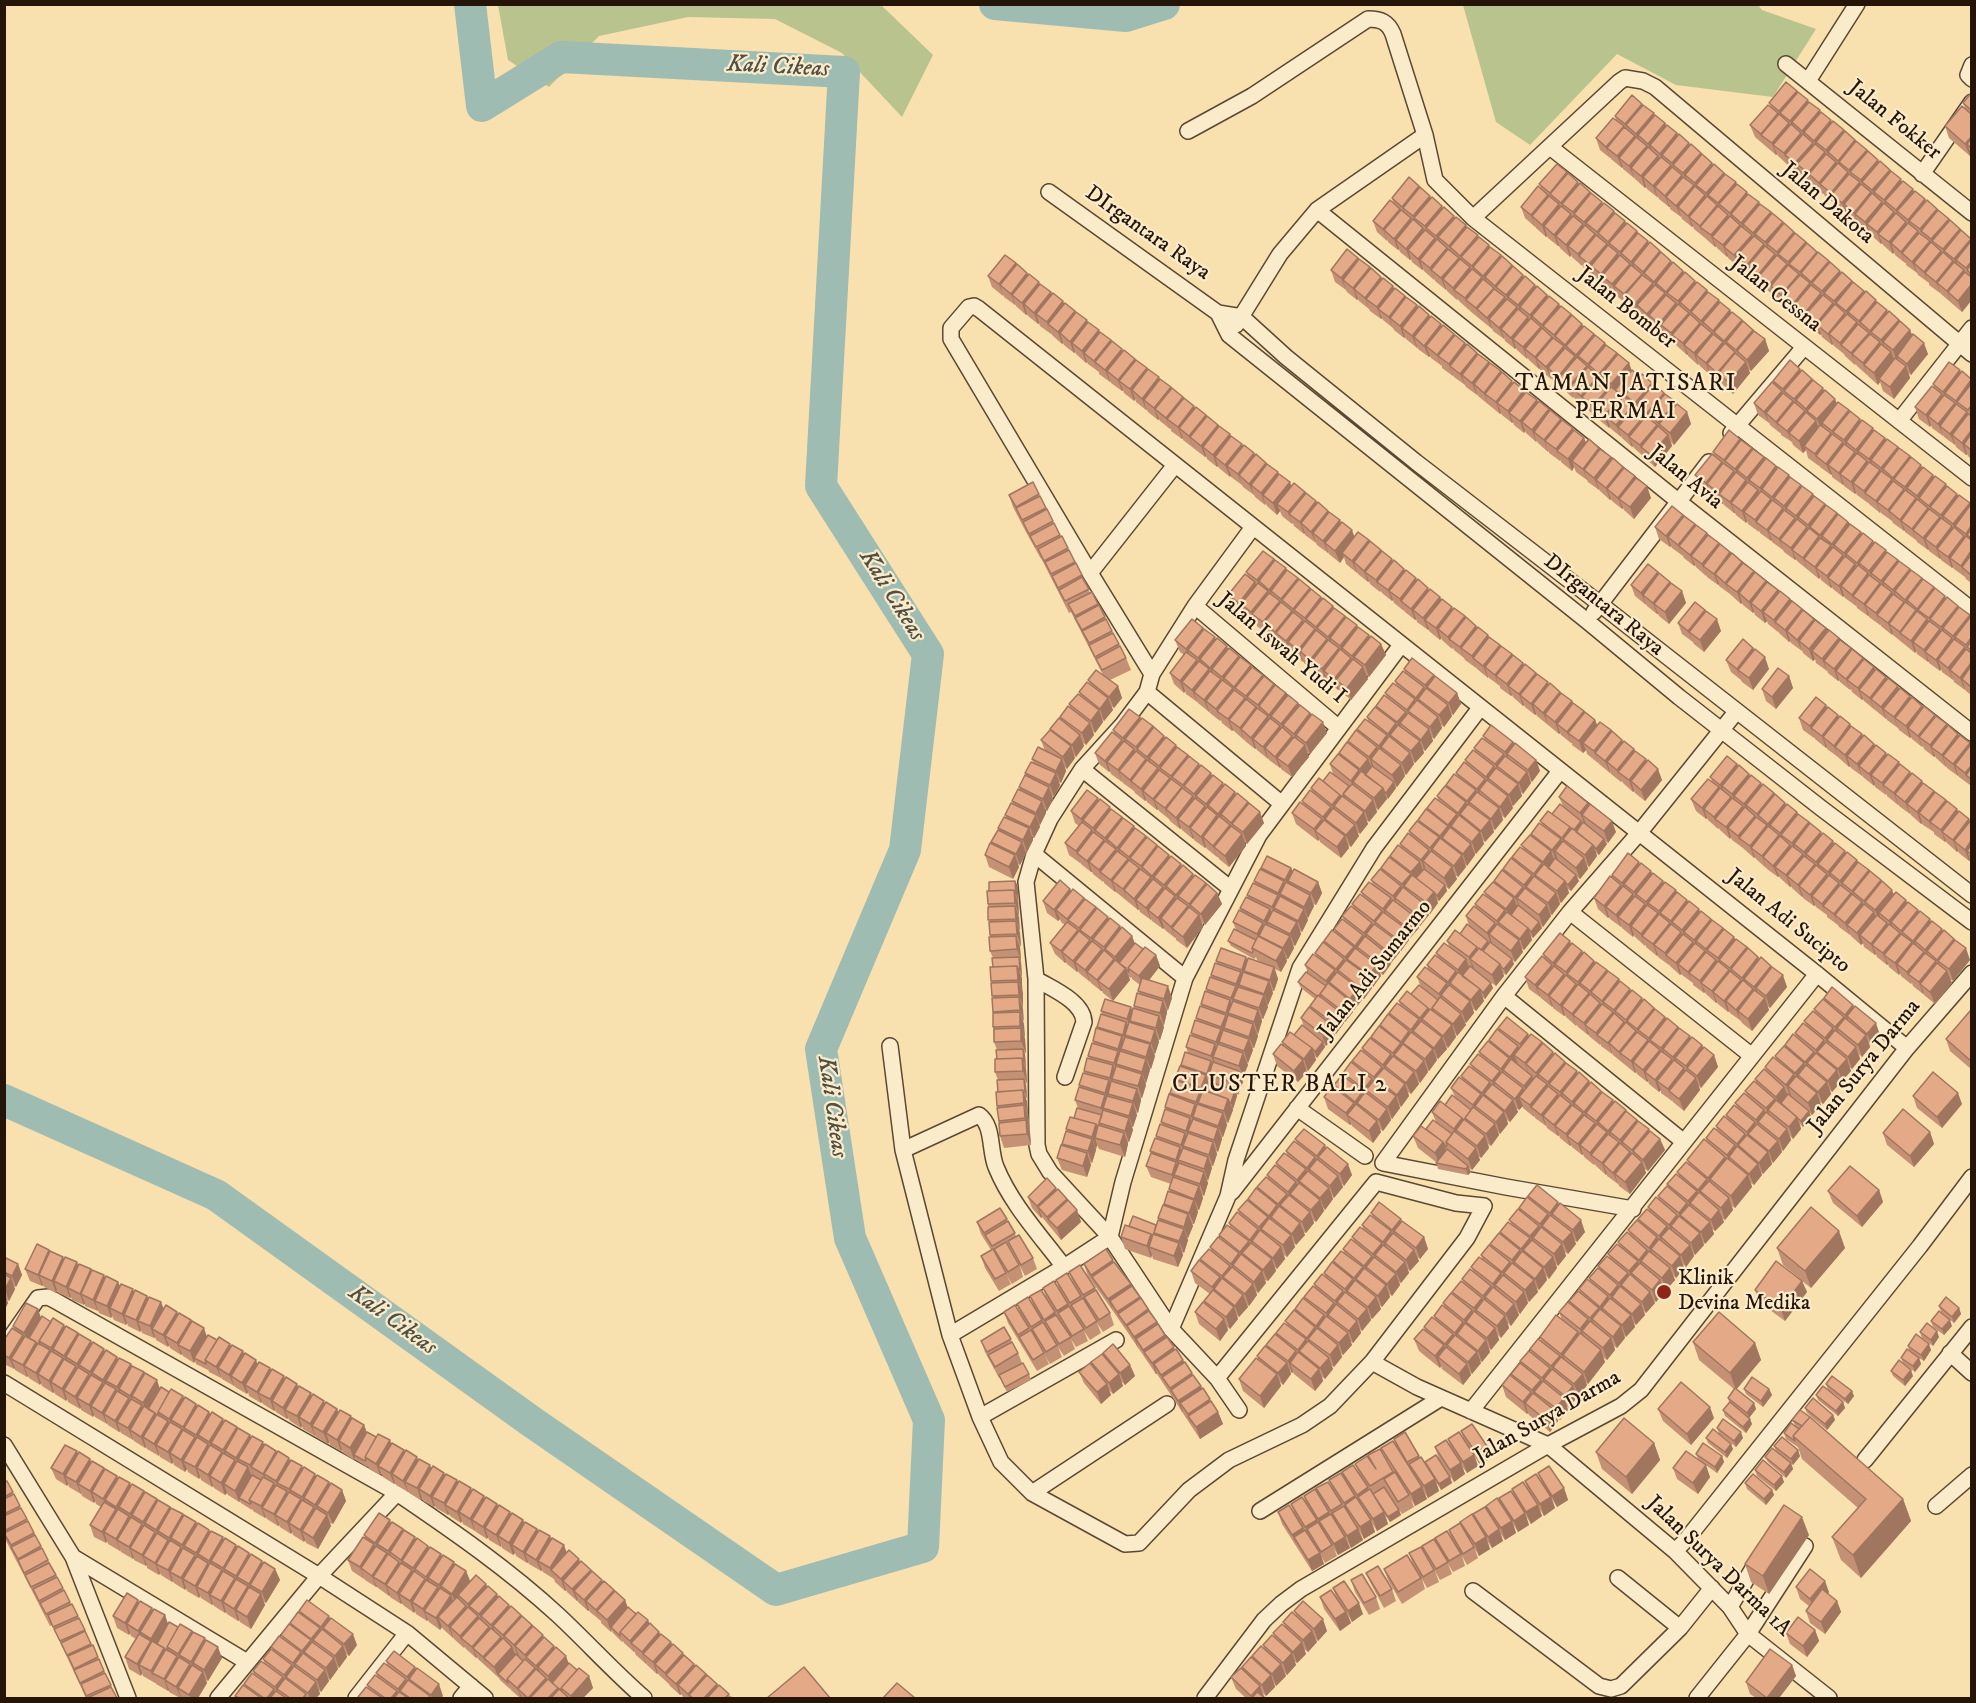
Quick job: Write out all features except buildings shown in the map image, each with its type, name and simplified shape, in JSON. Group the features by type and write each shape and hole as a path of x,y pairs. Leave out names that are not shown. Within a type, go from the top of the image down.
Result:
{"street":[{"path":"1808,81 1857,4"},
{"name":"Jalan Bomber","path":"1188,131 1252,96 1368,19 1378,19 1391,28 1425,135 1435,180 1473,218 1971,610"},
{"name":"Jalan Fokker","path":"1786,64 1971,213"},
{"path":"1971,65 1968,75 1971,78"},
{"name":"Jalan Dakota","path":"1550,147 1625,78 1643,81 1655,87 1971,354"},
{"path":"1922,174 1971,102"},
{"path":"1229,335 1280,254 1317,210 1425,135"},
{"path":"1473,218 1550,147"},
{"name":"Jalan Cessna","path":"1550,147 1971,478"},
{"name":"DIrgantara Raya","path":"1049,192 1218,313 1242,317 1286,357 1416,462 1600,603 1971,896"},
{"name":"Jalan Avia","path":"1317,210 1678,501 1971,733"},
{"name":"Jalan Adi Sucipto","path":"1090,573 951,339 951,328 969,307 974,306 979,309 1817,974 1907,1048"},
{"name":"DIrgantara Raya","path":"1218,313 1229,335 1679,697 1971,922"},
{"path":"1899,421 1971,328"},
{"path":"1587,621 1721,446 1804,347"},
{"path":"1406,476 1416,462"},
{"path":"1152,674 1090,573 1175,465"},
{"path":"1239,1410 1217,1378 1171,1329 1110,1237 1084,1206 1050,1172 1039,1154 1037,1145 1036,979 1026,882 1034,854 1050,819 1082,769 1123,724 1147,692 1152,674 1195,606 1253,527"},
{"name":"Jalan Iswah Yudi I","path":"1195,606 1339,728"},
{"path":"950,1335 1110,1237 1123,1182 1185,978 1259,835 1401,645"},
{"path":"1147,692 1282,804"},
{"path":"1171,1329 1228,1196 1236,1160 1300,968 1374,848 1480,708"},
{"path":"1633,1209 1383,1163 1504,996 1570,912 1639,833 1736,712"},
{"path":"1082,769 1231,889"},
{"name":"Jalan Adi Sumarmo","path":"1228,1196 1560,771"},
{"path":"1821,808 1836,789"},
{"path":"1034,854 1185,978"},
{"path":"1570,912 1752,1056"},
{"name":"Jalan Surya Darma","path":"1205,1698 1264,1620 1301,1589 1548,1445 1621,1406 1641,1390 1907,1048 1971,973"},
{"path":"1470,1411 1633,1209 1817,974"},
{"path":"1036,979 1076,1005 1084,1015 1084,1022 1065,1077"},
{"path":"1504,996 1684,1142"},
{"path":"890,1046 903,1150 950,1335 980,1418 1001,1462 1032,1493 1125,1544 1139,1543 1190,1490 1229,1460 1302,1425 1330,1406 1371,1362 1467,1238 1484,1206 1456,1203 1376,1182 1217,1378"},
{"path":"1297,1108 1365,1156"},
{"path":"903,1150 979,1114 986,1120 994,1164 1010,1196 1064,1267"},
{"path":"1675,1551 1708,1513 1920,1246 1971,1177"},
{"path":"4,1347 38,1298 48,1297 397,1493 490,1558 558,1615 634,1695"},
{"path":"1865,1460 1971,1327"},
{"path":"980,1418 1116,1340"},
{"path":"1950,1353 1971,1372"},
{"name":"Jalan Surya Darma 1A","path":"1371,1362 1441,1398 1548,1445 1675,1551 1731,1607 1748,1634 1829,1698"},
{"path":"4,1383 319,1576 407,1633 466,1692 485,1698"},
{"path":"1260,1511 1441,1398"},
{"path":"1032,1493 1167,1404"},
{"path":"4,1445 73,1557 128,1698"},
{"path":"1935,1506 1971,1475"},
{"path":"218,1698 319,1576 397,1493"},
{"path":"1697,1698 1748,1634 1805,1546"},
{"path":"1731,1607 1764,1549"},
{"path":"73,1557 247,1662"},
{"path":"1618,1578 1680,1628"},
{"path":"1473,1591 1599,1686 1611,1689 1621,1686 1680,1628 1712,1588"},
{"path":"356,1698 407,1633"}],"green space":[{"path":"498,5 881,5 933,55 902,117 842,53 775,19 688,17 599,36 549,87 508,60"},
{"path":"1463,5 1758,5 1762,10 1816,29 1773,97 1676,85 1617,54 1530,145 1496,122"}],"waterway":[{"name":"Kali Cikeas","path":"4,1100 216,1195 532,1422 776,1590 923,1547 929,1420 850,1238 821,1049 905,850 928,654 821,486 844,72 561,57 482,106 470,4"},
{"name":"Kali Cikeas","path":"995,4 1126,16 1164,4"}],"place":[{"name":"Klinik Devina Medika","path":"1664,1292"}],"district":[{"name":"TAMAN JATISARI PERMAI","path":"1626,399"},
{"name":"CLUSTER BALI 2","path":"1280,1086"}]}
